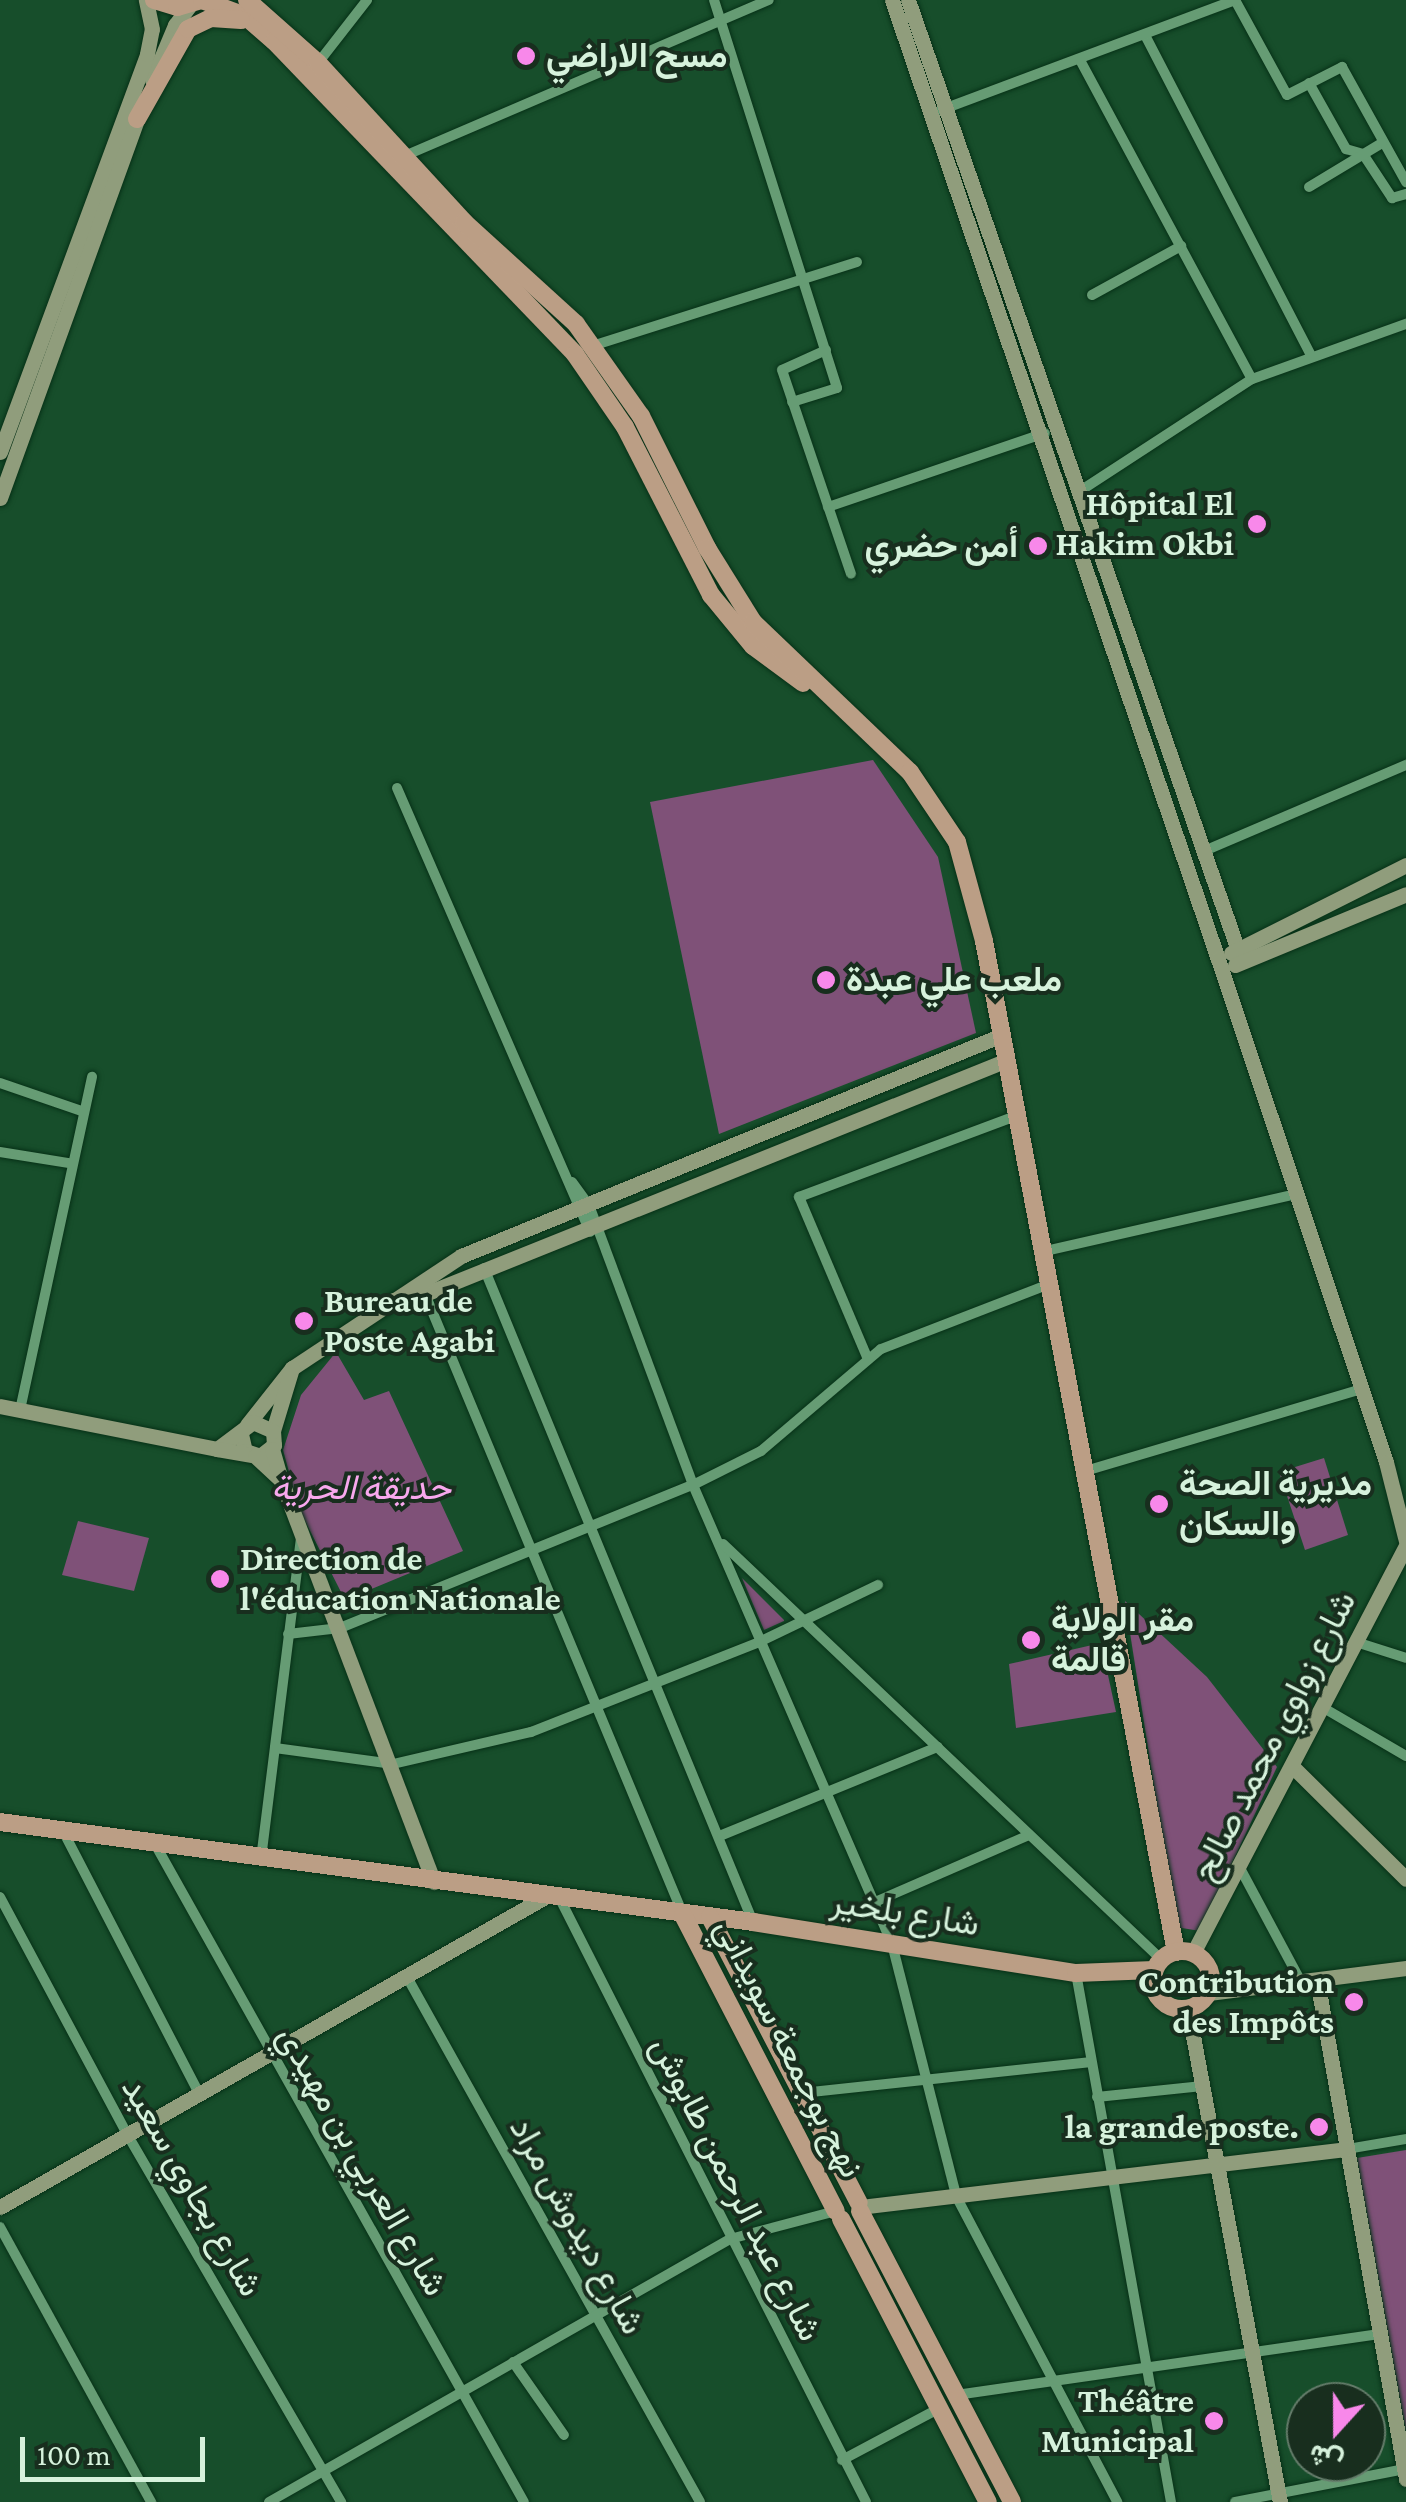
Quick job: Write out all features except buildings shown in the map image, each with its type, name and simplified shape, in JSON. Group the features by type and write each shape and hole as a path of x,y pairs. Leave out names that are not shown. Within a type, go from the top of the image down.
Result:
{"main road":[{"path":"154,0 198,2 254,22 594,345 641,416 739,603 817,690 910,772 950,828 975,898 1007,1060 1171,1959 1155,1992 1166,2005 1188,2009 1208,1994 1207,1966 1171,1959"},
{"path":"247,0 318,63 575,354 624,427 710,595 779,670 817,690"},
{"path":"136,119 188,29 210,18 254,22"},
{"name":"شارع بلخير","path":"0,1822 753,1922 1116,1976 1155,1992"},
{"name":"نهج بوجمعة سويداني","path":"684,1915 988,2502"},
{"name":"نهج بوجمعة سويداني","path":"710,1917 1012,2502"},
{"path":"704,1956 709,1946 727,1950 753,1922"},
{"name":"شارع بلخير","path":"1116,1976 1171,1959"},
{"path":"838,2215 851,2221 860,2207"}],"street":[{"path":"0,452 147,54 152,29 146,0"},
{"path":"318,63 367,0"},
{"path":"714,0 838,388 792,402"},
{"path":"399,158 768,0"},
{"path":"892,0 938,111 1055,428 1240,956"},
{"path":"908,0 938,111 1040,436 1386,1462 1406,1543"},
{"path":"938,111 1146,37 1235,0 1287,94 1342,67 1406,182"},
{"path":"0,498 169,36 198,2"},
{"path":"1146,37 1310,354"},
{"path":"1080,60 1252,379"},
{"path":"1308,83 1346,149 1363,154 1392,198 1406,194"},
{"path":"1308,187 1382,143"},
{"path":"1092,295 1181,246"},
{"path":"575,354 858,262"},
{"path":"1077,494 1252,379 1310,354 1406,324"},
{"path":"826,350 782,370 851,574"},
{"path":"828,507 1055,428"},
{"path":"1201,852 1406,765"},
{"path":"397,788 587,1215 759,1642 892,1944 956,2196 1116,2502"},
{"path":"1240,956 1406,866"},
{"path":"1220,964 1406,894"},
{"path":"389,1301 425,1294 484,1268 778,1121 1002,1035"},
{"path":"217,1450 244,1429 292,1368 461,1256 587,1215 1007,1060"},
{"path":"20,1410 69,1163 92,1077"},
{"path":"0,1083 82,1110"},
{"path":"867,1357 799,1198 1016,1116"},
{"path":"0,1152 69,1163"},
{"path":"1040,1252 1297,1194"},
{"path":"484,1268 590,1529 722,1835 753,1922"},
{"path":"288,1634 340,1628 693,1484 761,1452 867,1357 1046,1285"},
{"path":"425,1294 684,1915"},
{"path":"292,1368 273,1431 272,1449 434,1882"},
{"path":"1085,1471 1360,1389"},
{"path":"0,1406 217,1450 252,1455 272,1449"},
{"path":"244,1429 264,1423 273,1431"},
{"path":"244,1429 252,1455 281,1480"},
{"path":"1386,1462 1406,1482"},
{"path":"261,1859 301,1534"},
{"path":"718,1540 800,1623 1029,1835 1171,1959"},
{"name":"شارع زواوي محمد صالح","path":"1171,1959 1240,1868 1406,1543"},
{"path":"275,1748 393,1764 531,1732 759,1642 878,1586"},
{"path":"1356,1642 1406,1658"},
{"path":"1322,1707 1406,1756"},
{"path":"722,1835 938,1748"},
{"path":"1292,1767 1406,1879"},
{"path":"62,1831 199,2093"},
{"path":"875,1902 1029,1835"},
{"name":"شارع العربي بن مهيدي","path":"155,1844 524,2502"},
{"path":"1235,2502 1279,2498 1405,2474 1347,2149 1309,1981 1240,1868"},
{"name":"شارع بجاوي سعيد","path":"0,1897 127,2134 341,2502"},
{"path":"0,2207 268,2051 553,1898"},
{"name":"شارع عبد الرحمن طابوش","path":"553,1898 866,2502"},
{"path":"1208,1994 1406,1968"},
{"path":"1076,1973 1171,2502"},
{"name":"شارع ديدوش مراد","path":"406,1977 700,2502"},
{"path":"1188,2009 1279,2498"},
{"path":"802,2093 1091,2062"},
{"path":"1097,2097 1202,2086"},
{"path":"860,2207 1406,2140"},
{"path":"269,2502 730,2239 838,2215"},
{"path":"0,2227 151,2502"},
{"path":"956,2395 1054,2384 1149,2366 1380,2334"},
{"path":"512,2362 564,2435"},
{"path":"842,2460 938,2408"}],"green space":[{"name":"ملعب علي عبدة","path":"873,760 938,857 976,1033 719,1134 650,802"},
{"name":"حديقة الحرية","path":"336,1352 364,1400 389,1391 463,1551 345,1600 299,1509 283,1450 301,1395"},
{"path":"1324,1458 1348,1535 1305,1550 1279,1472"},
{"path":"78,1521 149,1538 134,1591 62,1575"},
{"path":"742,1578 784,1620 784,1621 764,1630"},
{"path":"1125,1601 1207,1677 1277,1767 1200,1931 1176,1927"},
{"path":"1101,1643 1116,1712 1016,1728 1009,1664"},
{"path":"1406,2150 1406,2432 1357,2158"}],"place":[{"name":"مسح الاراضي","path":"526,56"},
{"name":"Hôpital El Hakim Okbi","path":"1257,524"},
{"name":"أمن حضري","path":"1038,546"},
{"name":"ملعب علي عبدة","path":"826,980"},
{"name":"Bureau de Poste Agabi","path":"304,1321"},
{"name":"مديرية الصحة والسكان","path":"1159,1504"},
{"name":"Direction de l'éducation Nationale","path":"220,1579"},
{"name":"مقر الولاية قالمة","path":"1031,1640"},
{"name":"Contribution des Impôts","path":"1354,2002"},
{"name":"la grande poste.","path":"1319,2127"},
{"name":"Théâtre Municipal","path":"1214,2421"}]}
